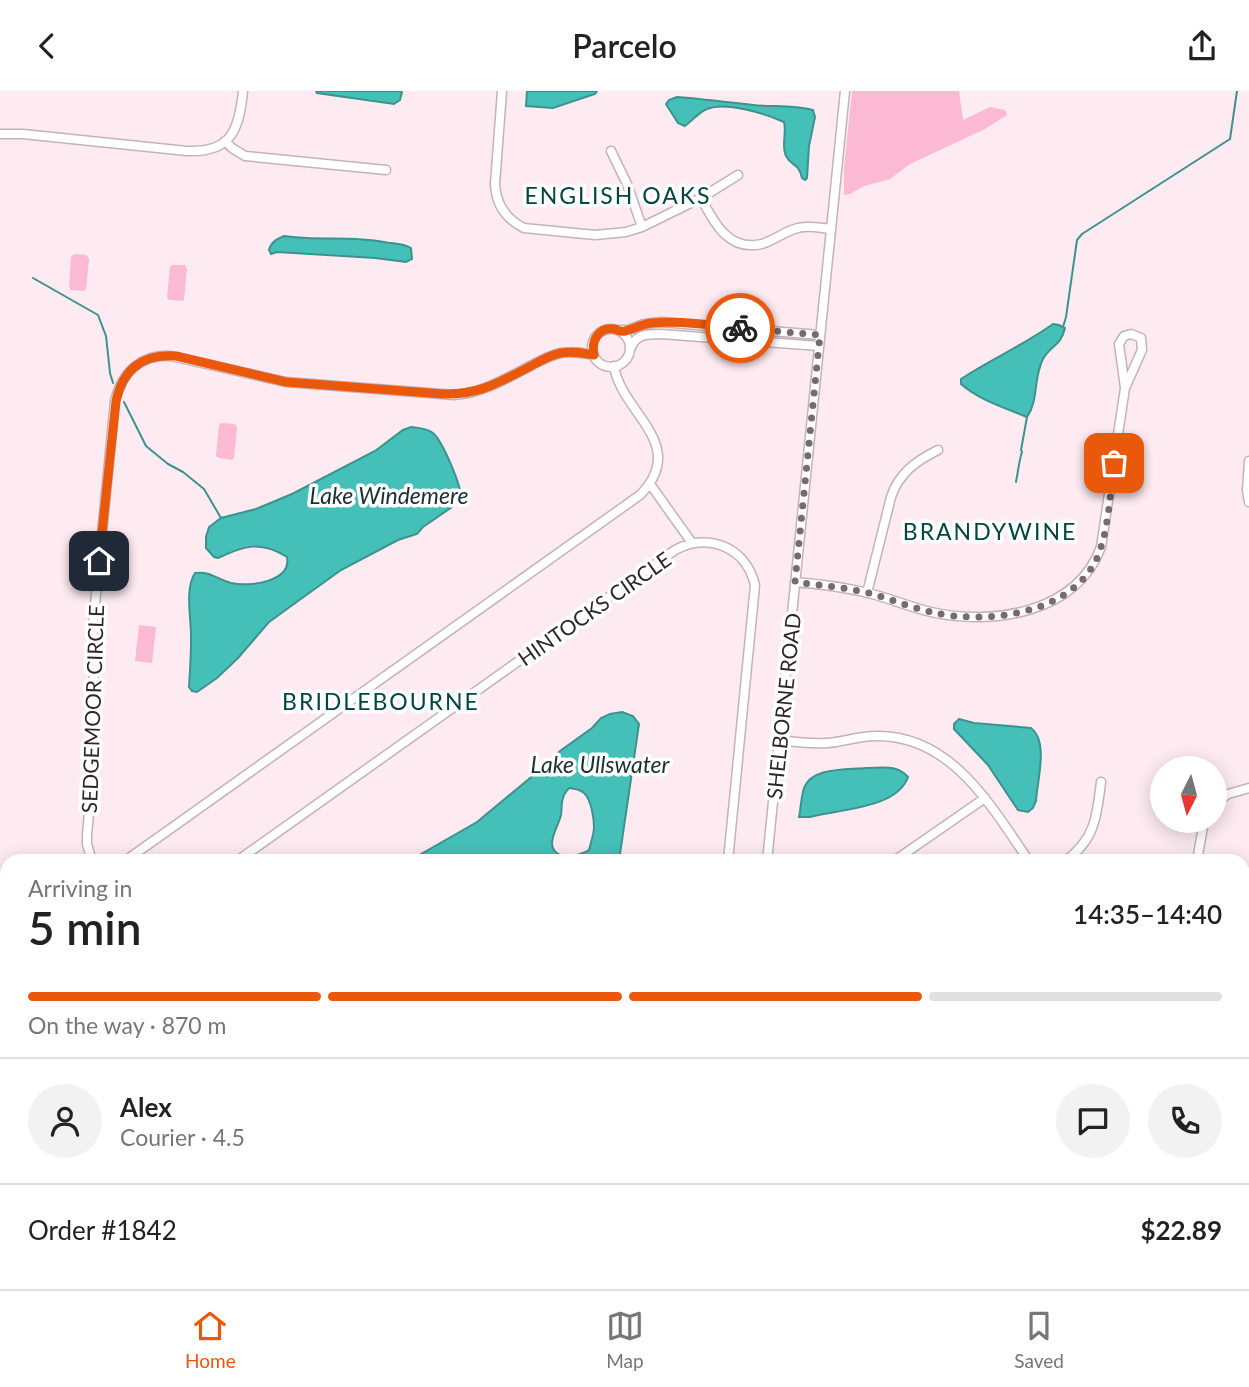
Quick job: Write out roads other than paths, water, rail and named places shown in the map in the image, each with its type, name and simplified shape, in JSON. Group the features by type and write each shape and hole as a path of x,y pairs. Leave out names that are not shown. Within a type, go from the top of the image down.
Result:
{"street":[{"path":"0,134 194,151 214,148 225,141 238,123 243,91"},
{"path":"502,91 495,189 503,212 517,225 532,229 601,235 620,233 642,227 701,198 738,175"},
{"name":"SHELBORNE ROAD","path":"768,854 845,91"},
{"path":"225,141 244,156 386,170"},
{"path":"611,151 627,184 642,227"},
{"path":"701,198 723,233 741,243 760,244 800,227 831,229"},
{"path":"819,347 652,334 637,338 626,359 614,366 604,365 594,355 593,345 600,333 609,329 625,331 643,324 661,322 820,335"},
{"path":"619,330 629,341 630,350"},
{"path":"795,582 867,593 930,612 971,617 1028,610 1071,590 1090,570 1102,541 1125,388 1143,347 1140,338 1131,334 1124,336 1119,344 1125,388"},
{"name":"SEDGEMOOR CIRCLE","path":"89,854 87,835 95,750 93,625 116,401 120,384 131,370 152,357 171,356 286,382 454,395 488,388 558,354 569,352 594,355"},
{"path":"134,854 636,498 650,484 657,465 655,441 650,429 618,383 614,366"},
{"path":"867,593 896,484 911,466 938,450"},
{"path":"1249,461 1249,502"},
{"path":"650,484 692,543"},
{"name":"HINTOCKS CIRCLE","path":"247,854 664,558 692,543 713,543 730,550 747,566 755,585 729,854"},
{"path":"779,740 827,743 887,736 930,747 953,763 985,798 1024,854"},
{"path":"1073,854 1083,845 1094,827 1101,782"},
{"path":"1227,794 1249,788"},
{"path":"904,854 985,798"},
{"path":"1198,854 1202,833"}],"water":[{"path":"316,91 402,92 400,100 394,104"},
{"path":"527,91 597,91 553,108 526,106"},
{"path":"677,97 813,110 815,117 809,146 807,178 802,178 799,170 786,156 784,122 735,107 715,107 704,110 685,126 678,123 666,104"},
{"path":"284,236 359,239 401,244 411,248 412,259 406,262 277,252 271,254 271,245"},
{"path":"1053,324 1065,328 1061,338 1046,354 1040,366 1033,403 1027,417 984,399 961,384 961,379"},
{"name":"Lake Windemere","path":"411,427 431,431 441,445 460,489 461,495 455,505 417,534 398,540 341,570 269,622 217,678 197,692 192,691 189,687 189,597 195,573 209,574 231,583 248,584 268,581 283,572 287,565 287,557 260,547 244,548 218,558 214,557 206,548 209,527 221,518 256,509 292,494 375,451"},
{"name":"Lake Ullswater","path":"622,712 633,716 639,724 620,854 581,854 589,850 594,830 592,809 582,791 569,788 563,796 561,815 552,841 553,848 560,854 421,854 477,822 601,718"},
{"path":"959,719 974,723 1031,728 1036,734 1040,742 1040,773 1036,801 1028,812 1018,810 988,765 954,729 954,724"},
{"path":"894,768 908,777 902,788 880,802 799,817 804,788 814,776 830,771"}],"waterway":[{"path":"1063,327 1077,240 1082,234 1230,139 1237,91"},
{"path":"33,278 98,315 106,336 113,383"},
{"path":"124,402 146,446 204,489 221,518"},
{"path":"1016,482 1027,417"}],"district":[{"name":"ENGLISH OAKS","path":"618,195"},
{"name":"BRANDYWINE","path":"990,531"},
{"name":"BRIDLEBOURNE","path":"381,701"}]}
